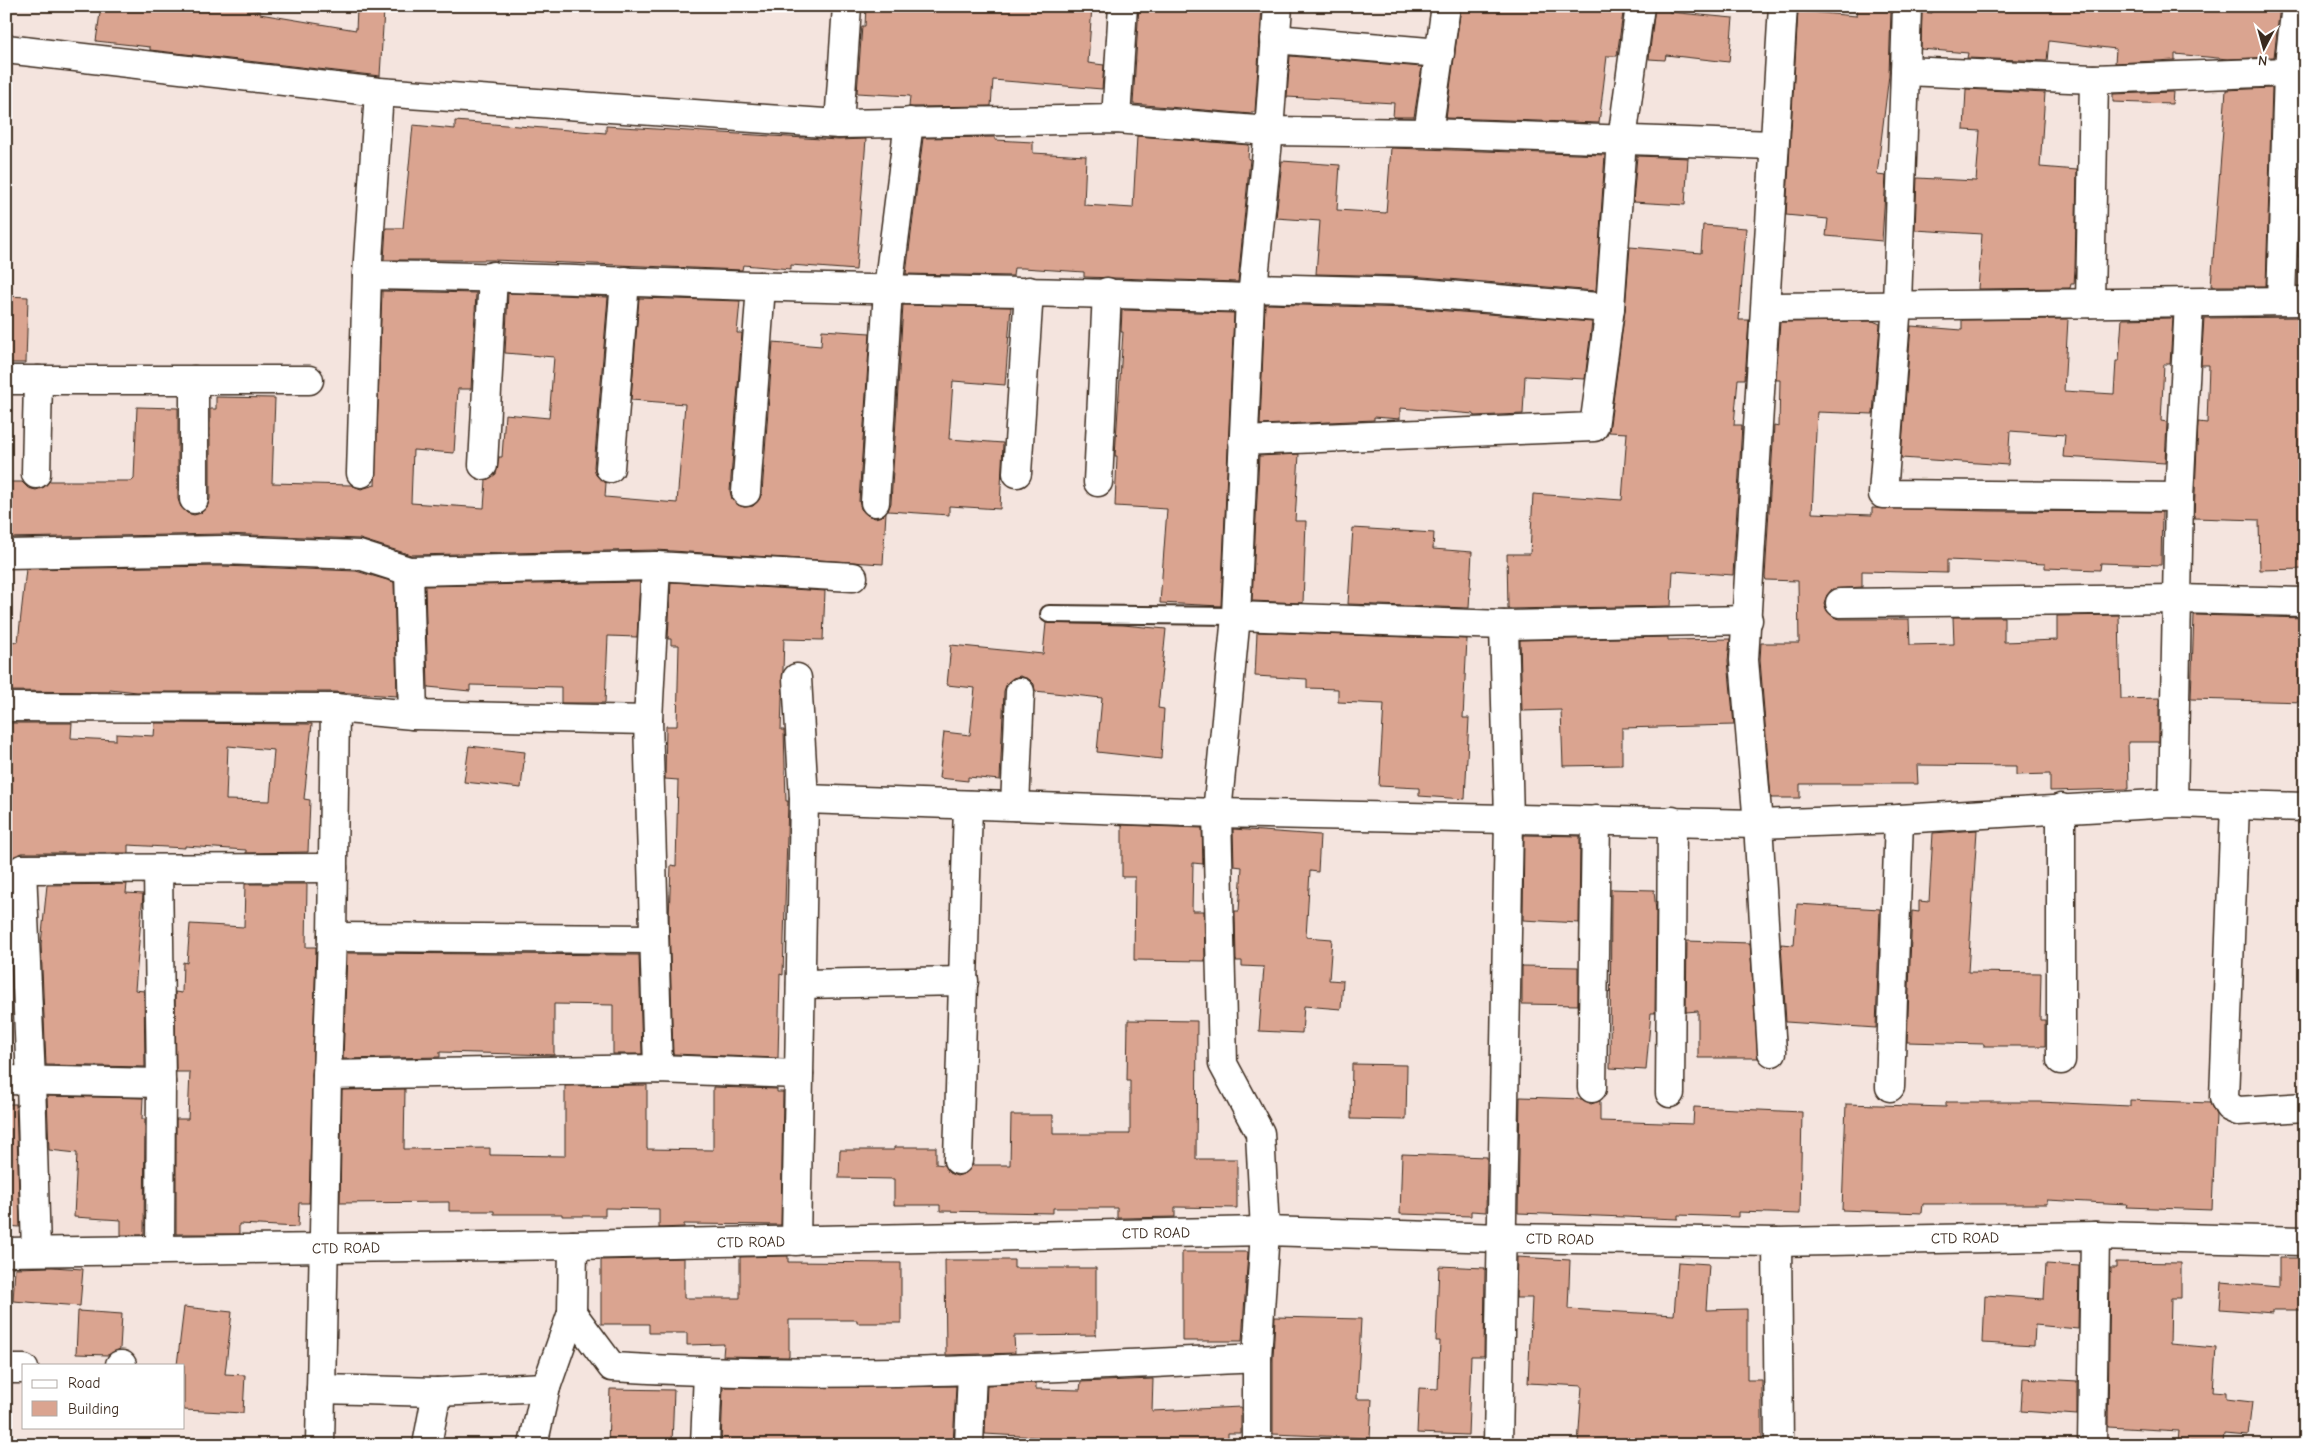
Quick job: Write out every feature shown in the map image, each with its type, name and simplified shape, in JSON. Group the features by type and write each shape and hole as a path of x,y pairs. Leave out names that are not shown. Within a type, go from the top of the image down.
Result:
{"street":[{"path":"839,124 846,6"},
{"path":"1116,119 1123,6"},
{"path":"1257,1445 1257,1358 1266,1231 1260,1134 1223,1064 1217,813 1236,616 1251,293 1269,131 1278,6"},
{"path":"1428,133 1446,6"},
{"path":"1243,441 1594,427 1610,308 1622,140 1640,6"},
{"path":"1772,1052 1758,824 1744,660 1748,620 1783,6"},
{"path":"1907,6 1897,304 1883,494 2179,497"},
{"path":"1766,308 1897,304 2293,301 2288,72 2296,6"},
{"path":"1275,39 1440,53"},
{"path":"6,49 379,92 839,124 1116,119 1269,131 1428,133 1774,145"},
{"path":"1905,71 2094,79 2288,72"},
{"path":"2090,304 2094,79"},
{"path":"361,473 367,275 379,92"},
{"path":"875,502 888,289 909,122"},
{"path":"367,275 493,276 888,289 1251,293 1410,292 1610,308"},
{"path":"484,465 493,276"},
{"path":"610,468 625,280"},
{"path":"746,492 761,286"},
{"path":"1017,473 1029,291"},
{"path":"1098,482 1107,292"},
{"path":"2173,803 2179,497 2188,303"},
{"path":"6,380 309,380"},
{"path":"36,474 38,380"},
{"path":"194,380 194,499"},
{"path":"6,554 222,550 359,555 409,571 656,566 853,577"},
{"path":"656,566 648,720 658,1069"},
{"path":"409,571 413,716"},
{"path":"1840,603 2177,599 2305,602"},
{"path":"1236,616 1504,625 1748,620"},
{"path":"1498,1445 1510,819 1504,625"},
{"path":"796,1241 804,799 797,678"},
{"path":"1016,806 1020,692"},
{"path":"6,707 335,708 413,716 648,720"},
{"path":"320,1445 327,1075 332,937 335,708"},
{"path":"804,799 1217,813 1758,824 1899,819 2061,808 2173,803 2305,807"},
{"path":"958,1160 968,805"},
{"path":"2235,805 2224,1098 2229,1107 2238,1110 2305,1107"},
{"path":"2061,808 2061,1060"},
{"path":"1890,1088 1899,819"},
{"path":"1592,1088 1596,820"},
{"path":"1670,1093 1672,821"},
{"path":"36,1251 19,1081 22,869 333,868"},
{"path":"158,870 161,1083 160,1249"},
{"path":"332,937 654,939"},
{"path":"801,984 964,981"},
{"path":"327,1075 658,1069 800,1074"},
{"path":"19,1081 161,1083"},
{"name":"CTD ROAD","path":"6,1252 573,1245 1266,1231 1502,1238 1778,1242 2095,1236 2305,1241"},
{"path":"2092,1445 2095,1236"},
{"path":"1778,1242 1779,1445"},
{"path":"533,1445 546,1387 572,1313 573,1245"},
{"path":"572,1313 612,1368 708,1372 972,1371 1257,1358"},
{"path":"6,1369 22,1369"},
{"path":"969,1445 972,1371"},
{"path":"705,1445 708,1372"},
{"path":"321,1389 437,1392 546,1387"},
{"path":"427,1445 437,1392"}],"lane":[{"path":"1049,614 1236,616"}],"building":[{"path":"101,6 234,6 260,11 260,14 356,30 357,9 384,10 380,76 150,50 150,47 96,41"},
{"path":"866,6 1092,6 1088,63 1104,65 1102,89 993,80 991,106 909,107 910,96 857,93 862,26 865,26"},
{"path":"1139,6 1262,6 1255,112 1251,112 1251,114 1133,104"},
{"path":"1461,6 1624,6 1617,56 1607,56 1599,123 1446,118"},
{"path":"1655,6 1670,6 1669,12 1733,18 1729,62 1666,55 1665,60 1649,59"},
{"path":"1933,6 2280,6 2274,57 2228,59 2175,54 2175,60 2115,63 2116,49 2049,41 2047,61 1967,58 1968,53 1921,49 1922,12 1932,13"},
{"path":"1857,7 1891,10 1889,75 1877,175 1886,176 1882,241 1826,236 1828,219 1786,215 1798,11 1856,16"},
{"path":"1290,56 1422,67 1414,117 1393,117 1394,103 1287,97"},
{"path":"2272,88 2266,286 2211,286 2226,90"},
{"path":"1966,89 2045,93 2040,167 2077,170 2075,268 2074,284 2071,284 2070,288 1978,289 1982,234 1915,230 1917,178 1976,181 1980,131 1964,130"},
{"path":"2173,92 2172,104 2113,102 2113,94"},
{"path":"455,121 606,133 606,126 838,140 866,139 856,270 791,265 791,269 743,265 742,270 493,260 384,260 386,228 403,228 413,125 455,129"},
{"path":"1137,136 1249,145 1248,159 1250,159 1238,282 1084,277 1084,272 1023,268 1014,268 1013,276 906,274 923,138 995,137 995,140 1033,142 1033,153 1086,156 1084,205 1133,208"},
{"path":"1391,148 1605,155 1596,291 1411,276 1316,274 1320,221 1276,218 1282,161 1340,165 1337,210 1386,213"},
{"path":"1637,156 1688,158 1685,205 1633,202"},
{"path":"1703,225 1746,228 1739,320 1749,320 1745,379 1738,379 1734,425 1742,425 1733,575 1673,571 1671,606 1508,609 1507,554 1530,554 1533,494 1622,500 1627,433 1609,432 1625,310 1630,247 1701,253"},
{"path":"2299,229 2305,229 2305,257 2298,257"},
{"path":"382,291 476,293 471,389 458,389 454,453 413,450 411,503 484,508 486,480 496,474 499,457 502,457 505,414 549,418 554,357 505,353 508,293 608,297 594,467 596,475 606,483 605,497 677,503 685,404 631,400 639,298 740,301 737,333 742,333 730,491 732,499 738,505 744,507 753,506 759,500 762,493 773,342 821,346 822,330 870,333 859,501 861,509 867,515 875,518 882,516 886,512 883,564 656,550 411,555 360,539 223,534 6,538 6,482 22,482 28,488 36,490 44,487 50,481 132,481 134,479 137,407 178,408 178,499 181,507 187,513 194,515 201,513 207,507 210,499 210,409 216,409 216,397 275,398 272,483 351,485 361,489 375,485"},
{"path":"6,296 28,297 26,363 6,363"},
{"path":"1265,304 1409,308 1592,322 1585,379 1525,376 1523,414 1474,416 1474,414 1400,408 1400,419 1374,417 1374,420 1260,425"},
{"path":"903,305 1011,307 1005,385 953,381 949,439 1003,443 1000,509 949,506 949,515 888,511 891,503"},
{"path":"1122,310 1234,313 1221,606 1160,603 1167,509 1115,506 1117,456 1115,456 1123,332 1121,332"},
{"path":"2305,317 2305,569 2260,570 2259,520 2194,518 2198,422 2207,423 2209,365 2201,365 2204,318"},
{"path":"2173,318 2170,364 2164,364 2161,421 2167,422 2165,463 2063,457 2065,435 2010,431 2008,465 1901,458 1911,326 1962,330 1962,320 2068,319 2064,391 2114,394 2116,361 2119,361 2122,319"},
{"path":"1873,321 1880,324 1873,414 1817,412 1812,513 1872,515 1872,508 2162,512 2161,565 2101,563 2100,570 2045,568 2045,564 1947,560 1947,573 1862,571 1862,587 1832,589 1824,603 1827,611 1833,617 1840,619 1909,619 1910,645 1954,644 1953,617 2004,617 2004,642 2057,640 2057,616 2119,615 2121,699 2159,698 2159,742 2128,742 2129,789 2050,791 2050,774 2016,775 2016,766 1917,765 1918,784 1800,784 1800,798 1771,798 1760,660 1761,643 1799,643 1798,581 1766,580 1765,577 1774,426 1779,427 1780,380 1776,380 1780,322"},
{"path":"1299,454 1295,521 1306,521 1303,603 1252,601 1259,456"},
{"path":"1353,528 1434,533 1433,549 1472,552 1469,608 1348,604"},
{"path":"222,566 356,571 394,582 397,696 335,692 137,692 110,689 110,692 6,691 7,641 18,642 26,569"},
{"path":"640,582 637,637 608,636 605,703 561,703 561,687 470,685 470,691 428,687 425,586"},
{"path":"671,582 825,591 823,640 784,639 781,730 784,730 786,801 788,801 783,975 780,974 778,1058 673,1054 669,918 671,865 676,866 678,780 665,779 666,726 677,726 679,645 671,645 671,639 668,639"},
{"path":"2194,615 2305,618 2305,702 2191,699"},
{"path":"1046,623 1123,625 1166,629 1158,708 1164,709 1161,759 1097,752 1102,698 1035,691 1034,684 1029,679 1020,676 1013,678 1007,683 1004,691 1000,780 968,777 968,781 939,778 944,732 970,735 975,688 947,685 951,645 1043,654"},
{"path":"1257,632 1467,639 1463,718 1469,718 1465,799 1419,796 1419,788 1379,786 1384,704 1338,702 1338,689 1307,688 1307,679 1255,676"},
{"path":"1668,637 1668,640 1730,639 1728,661 1734,725 1622,728 1622,765 1563,766 1561,710 1522,711 1520,640"},
{"path":"6,723 72,723 71,738 116,740 116,734 154,736 155,723 312,724 304,799 310,800 308,852 246,853 246,850 128,845 128,853 22,853 11,859 6,859","holes":["228,746 274,750 270,801 226,800"]},
{"path":"469,746 525,752 521,788 464,782"},
{"path":"1122,825 1202,828 1203,864 1193,863 1192,911 1204,911 1205,961 1134,960 1135,877 1122,877"},
{"path":"1233,829 1320,835 1318,872 1310,871 1306,937 1332,939 1329,980 1343,981 1341,1009 1304,1006 1302,1033 1259,1031 1264,967 1242,966 1242,961 1236,961 1235,911 1239,911 1242,867 1234,866"},
{"path":"1977,830 1968,972 2041,973 2040,1020 2045,1020 2045,1046 1984,1046 1984,1044 1907,1042 1912,911 1919,912 1919,901 1929,902 1933,833"},
{"path":"1524,835 1580,836 1579,923 1523,920"},
{"path":"127,884 126,893 143,894 135,990 144,991 145,1067 46,1065 41,944 47,885"},
{"path":"245,884 307,884 306,947 316,947 309,1203 299,1203 298,1227 239,1224 239,1234 176,1234 176,1119 188,1119 190,1072 176,1072 175,992 182,993 183,962 187,963 190,924 244,927"},
{"path":"1611,889 1654,890 1656,912 1655,1013 1651,1013 1646,1070 1610,1068"},
{"path":"1797,904 1880,909 1876,1028 1786,1022 1781,944 1794,945"},
{"path":"1687,941 1750,943 1758,1058 1698,1058 1698,1011 1686,1012"},
{"path":"347,953 639,955 642,1054 613,1054 613,1005 554,1004 554,1055 440,1052 440,1057 343,1059"},
{"path":"1522,966 1578,967 1578,1005 1522,1004"},
{"path":"1128,1020 1197,1021 1196,1159 1237,1159 1237,1208 1175,1207 1175,1217 1124,1218 1117,1218 1117,1208 1053,1208 1053,1213 940,1211 940,1205 894,1205 894,1179 839,1178 840,1150 894,1150 894,1147 936,1147 936,1164 944,1165 949,1173 957,1176 966,1173 972,1165 1010,1165 1011,1115 1053,1115 1053,1134 1130,1134 1130,1081 1127,1081"},
{"path":"1352,1064 1407,1065 1406,1120 1351,1119"},
{"path":"647,1085 647,1149 713,1150 713,1087 777,1089 777,1092 783,1092 781,1225 684,1224 684,1227 659,1228 659,1209 605,1208 605,1216 562,1216 562,1214 494,1214 494,1211 449,1211 449,1202 340,1203 342,1090 405,1089 404,1149 490,1148 490,1155 565,1156 565,1086"},
{"path":"47,1096 143,1098 142,1119 145,1119 144,1235 121,1235 121,1220 74,1217 77,1153 49,1150"},
{"path":"1520,1097 1582,1099 1591,1104 1600,1101 1600,1121 1693,1124 1694,1107 1802,1112 1800,1214 1738,1212 1738,1217 1678,1215 1678,1219 1518,1213"},
{"path":"2130,1100 2210,1103 2216,1115 2212,1210 2126,1207 2127,1204 2047,1200 2047,1204 1923,1204 1922,1213 1842,1210 1846,1104 1946,1107 1946,1102 2039,1102 2130,1106"},
{"path":"6,1104 16,1104 20,1227 6,1226"},
{"path":"1402,1154 1487,1157 1486,1212 1471,1211 1471,1216 1400,1214"},
{"path":"1182,1252 1248,1252 1242,1341 1182,1341"},
{"path":"788,1256 788,1262 901,1263 901,1323 857,1323 857,1320 789,1320 789,1357 723,1356 724,1344 687,1345 687,1333 649,1333 649,1324 601,1324 601,1260 684,1258 684,1298 740,1298 740,1257"},
{"path":"1517,1257 1570,1260 1568,1309 1674,1315 1678,1262 1709,1264 1706,1310 1747,1309 1747,1380 1762,1380 1762,1445 1578,1445 1582,1386 1528,1383 1532,1298 1516,1298"},
{"path":"2279,1258 2305,1258 2305,1310 2273,1310 2273,1313 2220,1309 2222,1282 2279,1287"},
{"path":"945,1260 1014,1260 1014,1268 1096,1268 1096,1335 1014,1336 1015,1353 946,1355"},
{"path":"2116,1262 2181,1263 2181,1298 2171,1298 2170,1344 2216,1348 2213,1391 2226,1392 2226,1399 2252,1402 2248,1436 2224,1434 2223,1443 2178,1441 2179,1431 2108,1427 2110,1268 2116,1268"},
{"path":"2046,1264 2079,1266 2078,1329 2035,1325 2034,1346 1983,1343 1985,1295 2044,1299"},
{"path":"1439,1266 1485,1268 1484,1356 1471,1356 1468,1435 1417,1433 1419,1388 1438,1389 1440,1341 1436,1341"},
{"path":"52,1267 83,1269 80,1306 13,1301 15,1268"},
{"path":"184,1307 232,1312 225,1374 245,1375 243,1413 185,1410 185,1364 177,1364"},
{"path":"78,1311 122,1314 120,1349 108,1355 76,1354"},
{"path":"1275,1317 1361,1319 1357,1399 1372,1399 1370,1438 1273,1434"},
{"path":"2023,1378 2077,1381 2077,1415 2021,1411"},
{"path":"1153,1379 1152,1411 1241,1407 1241,1433 1228,1433 1228,1445 1038,1445 1038,1437 985,1434 987,1385 1036,1383 1036,1389 1080,1390 1081,1382"},
{"path":"956,1386 953,1445 900,1445 843,1441 843,1445 721,1445 723,1387"},
{"path":"610,1389 674,1390 672,1445 608,1445"}]}
